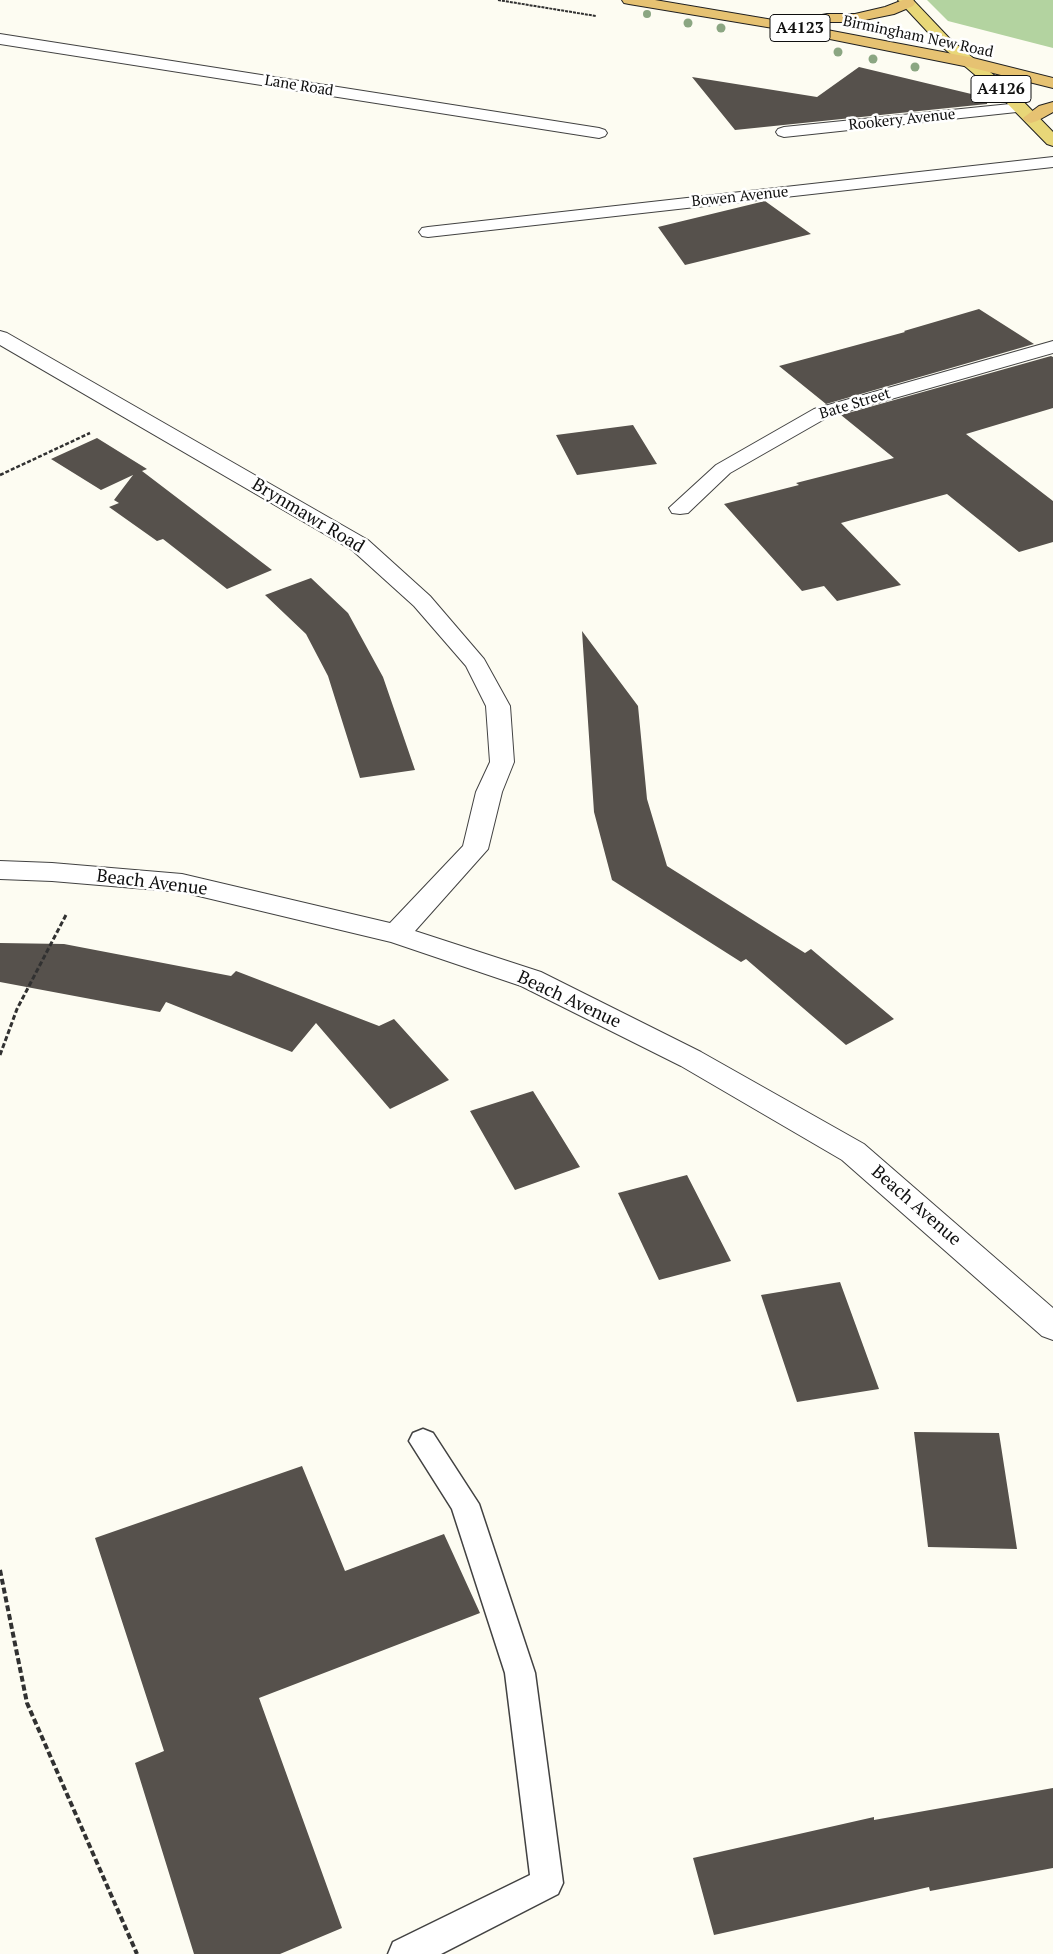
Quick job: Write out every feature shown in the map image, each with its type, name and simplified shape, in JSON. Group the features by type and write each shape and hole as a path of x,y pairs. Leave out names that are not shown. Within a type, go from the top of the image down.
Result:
{"highway":[{"name":"Birmingham New Road","path":"629,0 785,26 969,62 1053,84"},
{"path":"827,18 855,18 881,13 906,1"},
{"name":"Birmingham New Road","path":"808,15 880,29"},
{"name":"Birmingham New Road","path":"917,36 990,52"},
{"path":"1026,113 1053,107"}],"main road":[{"name":"A4126","path":"906,1 945,42 1026,113 1053,140"}],"street":[{"name":"Lane Road","path":"0,39 598,133"},
{"name":"Rookery Avenue","path":"784,132 1026,113"},
{"name":"Bowen Avenue","path":"428,232 1053,162"},
{"name":"Brynmawr Road","path":"0,338 360,544 422,601 476,664 498,706 502,762 490,792 474,849 396,934"},
{"name":"Bate Street","path":"680,508 723,469 821,413 1053,348"},
{"name":"Beach Avenue","path":"0,870 182,883 396,934 531,979 691,1060 854,1152 1053,1327"}],"lane":[{"path":"405,1954 547,1883 520,1673 465,1504 423,1441"}],"path":[{"path":"0,475 133,414"},
{"path":"0,1055 17,1009 87,875"},
{"path":"0,1570 26,1703 137,1954"}],"green space":[{"path":"927,0 1053,0 1053,48 948,21"}],"building":[{"path":"859,67 988,98 987,104 735,130 692,77 817,97"},
{"path":"765,201 811,234 685,265 658,227"},
{"path":"979,309 1034,344 826,404 779,366 905,332"},
{"path":"1053,357 1053,408 966,434 1053,501 1053,542 1019,552 947,494 841,523 901,585 837,601 824,586 802,591 724,504 894,458 841,415"},
{"path":"633,425 657,464 577,475 556,435"},
{"path":"97,438 147,469 142,471 272,570 227,589 163,539 157,541 109,507 119,503 114,500 133,475 101,490 51,459"},
{"path":"311,578 348,613 383,677 415,770 360,778 328,676 306,634 265,595"},
{"path":"582,631 638,706 647,799 667,866 805,953 811,949 894,1019 846,1045 746,959 741,962 612,880 594,812"},
{"path":"0,943 64,944 231,976 236,971 379,1026 394,1019 449,1080 390,1109 316,1023 292,1052 166,1002 160,1012 0,982"},
{"path":"533,1091 580,1167 515,1190 470,1111"},
{"path":"687,1175 731,1261 659,1280 618,1193"},
{"path":"840,1282 879,1389 797,1402 761,1295"},
{"path":"914,1432 999,1433 1017,1549 928,1547"},
{"path":"302,1466 345,1571 444,1534 480,1613 259,1698 342,1928 280,1954 194,1954 135,1763 164,1751 95,1538"},
{"path":"1053,1788 1053,1868 930,1891 929,1887 714,1935 693,1858 874,1817 874,1820"}]}
